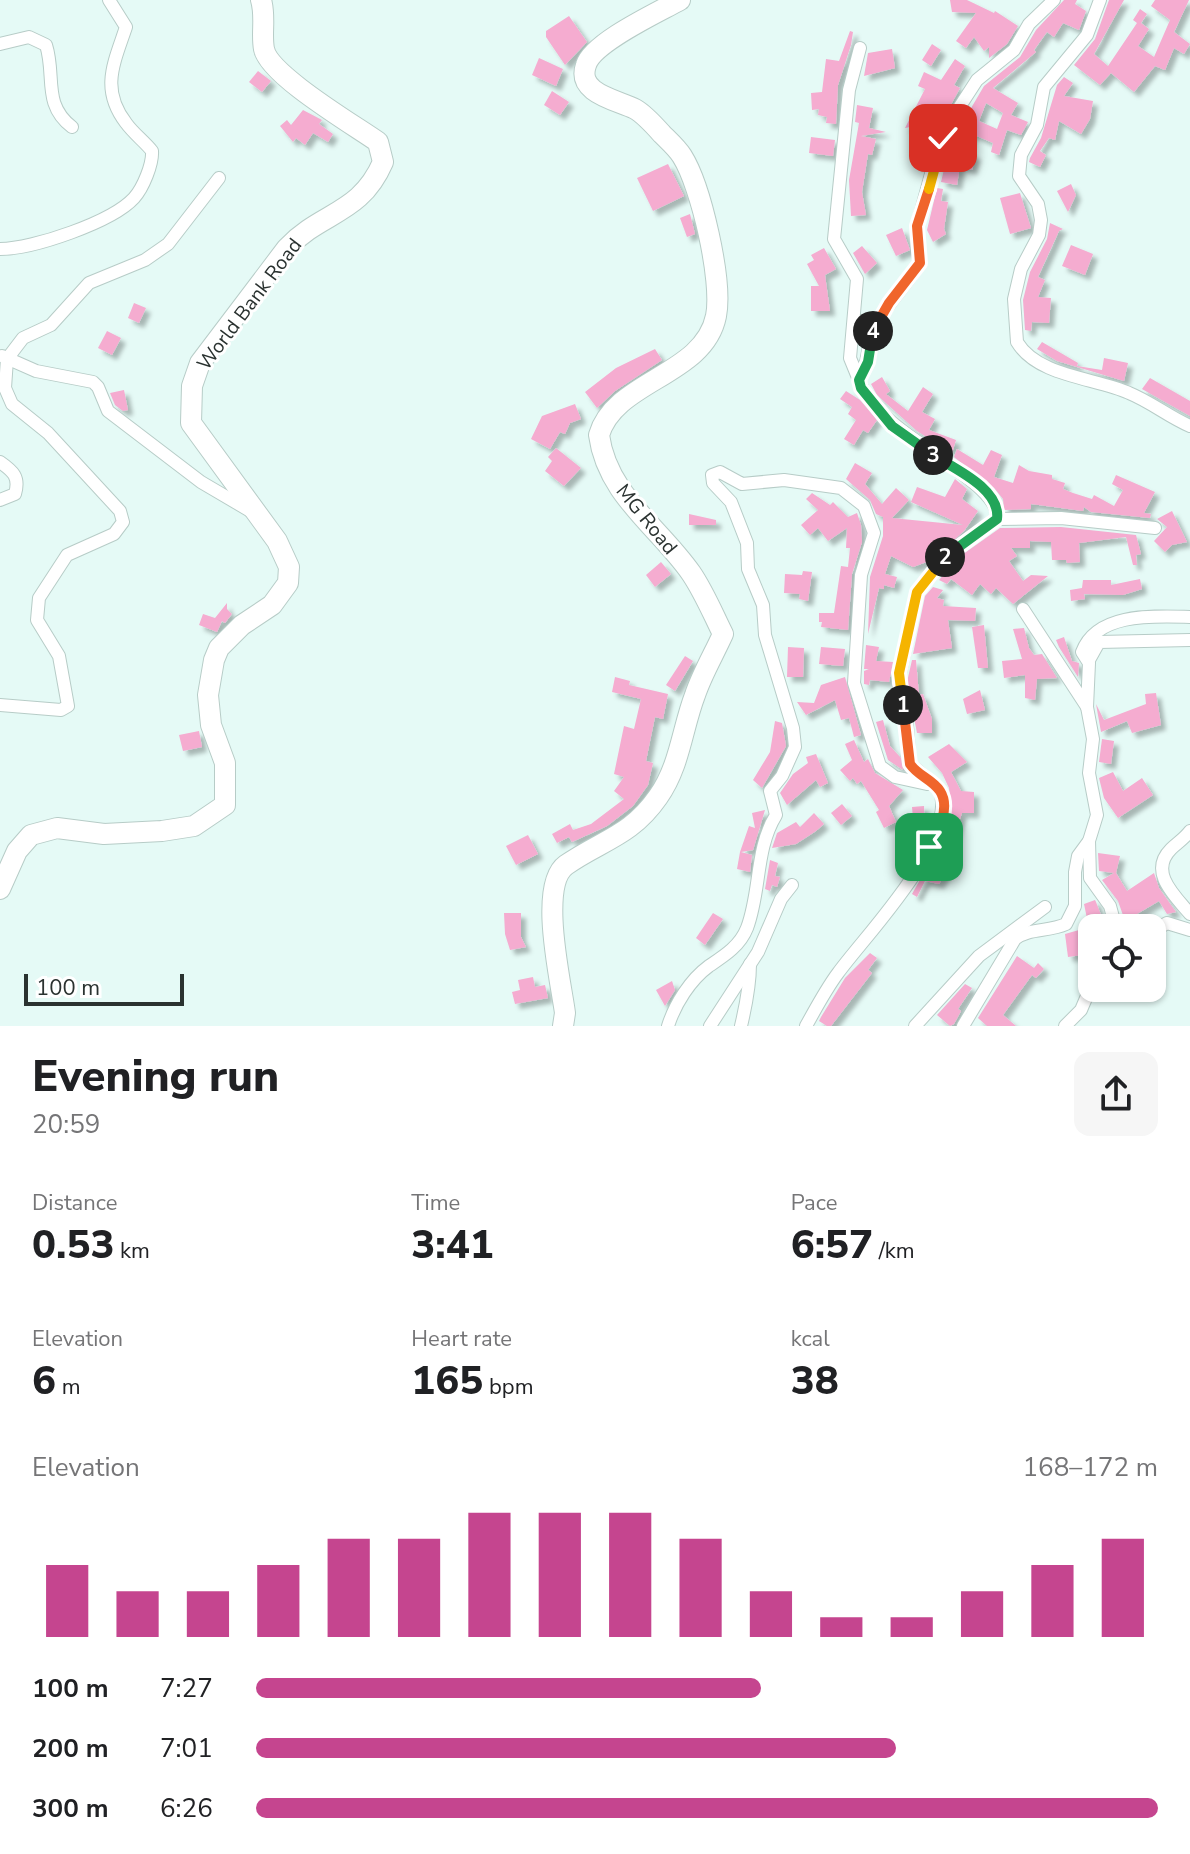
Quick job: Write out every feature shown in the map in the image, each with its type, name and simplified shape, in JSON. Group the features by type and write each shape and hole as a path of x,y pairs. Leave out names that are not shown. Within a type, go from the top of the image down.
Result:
{"main road":[{"name":"World Bank Road","path":"0,889 17,851 31,835 57,828 104,834 194,826 225,805 225,763 211,725 208,695 214,660 219,648 242,625 272,605 288,583 289,567 277,541 191,423 192,386 200,363 287,248 298,237 363,197 383,162 378,142 285,79 270,62 264,50 261,0"},
{"name":"MG Road","path":"563,1026 565,1013 552,917 554,884 566,865 638,823 660,795 685,738 694,697 723,634 692,574 628,502 611,472 599,435 608,415 694,352 710,331 716,315 714,260 683,157 637,109 600,96 587,82 584,68 589,59 613,39 680,0"}],"street":[{"path":"0,249 25,247 93,222 136,196 146,175 152,151 125,123 111,86 115,50 126,27 109,0"},
{"path":"859,380 868,362 869,342 874,328 920,263 917,226 938,148 953,117 977,80 1014,50 1029,24 1054,0"},
{"path":"1100,0 1087,35 1044,87 1037,125 1021,155 1019,176 1038,204 1041,220 1039,235 1021,269 1014,299 1017,342 1047,365 1089,383 1129,393 1190,426"},
{"path":"0,44 29,37 46,45 52,100 62,119 72,127"},
{"path":"860,48 849,90 834,239 857,279 850,358 865,396 892,426 989,495 996,503 997,519"},
{"path":"3,357 23,338 51,325 89,283 145,260 168,244 219,178"},
{"path":"3,357 36,371 93,382 108,411 201,482 258,515"},
{"path":"0,705 61,710 68,706 59,656 37,620 39,598 67,555 114,534 123,522 120,511 48,433 12,404 5,388 3,357"},
{"path":"0,462 15,475 18,483 15,494 0,500"},
{"path":"668,1026 686,992 701,973 722,960 747,929 766,830 776,815 770,791 782,776 795,747 793,728 765,635 763,605 748,569 747,543 731,502 713,483 712,475 720,472 742,484 784,480 841,488 864,506 875,527 861,575 854,683 880,766 895,777 934,786"},
{"path":"806,1026 838,973 884,917 935,836 943,807 940,790 910,764 906,713 899,691 899,673 917,592 941,561 997,519 1061,518 1155,528"},
{"path":"1023,609 1087,707"},
{"path":"1089,663 1082,652 1087,640 1102,625 1159,617 1190,617"},
{"path":"963,1026 1015,939 1027,932 1055,929 1072,917 1077,895 1076,865 1089,841 1097,815 1089,773 1093,739 1087,707 1089,655 1099,642 1190,640"},
{"path":"1190,831 1166,855 1162,871 1165,883 1190,914"},
{"path":"1089,841 1090,878 1112,914"},
{"path":"710,1026 763,943 781,899 792,885"},
{"path":"915,1026 979,956 1045,907"},
{"path":"1166,924 1190,930"},
{"path":"741,1026 744,1001 750,987 750,964"},
{"path":"1065,1026 1084,1002"}],"building":[{"path":"950,0 967,0 995,11 1018,26 1007,44 989,58 989,47 984,51 974,37 966,48 956,41 976,13 952,12"},
{"path":"1064,0 1077,0 1075,4 1086,11 1079,30 1063,23 1054,37 1047,32 1034,50 1036,52 993,88 1018,103 1011,115 1028,122 1021,135 1007,130 999,155 991,152 993,143 972,134 966,151 976,155 972,170 960,166 957,185 941,182 950,144 984,86 1020,57 1036,30","holes":["986,103 1003,113 997,129 979,121"]},
{"path":"1109,0 1124,0 1094,54 1108,66 1137,23 1133,20 1140,9 1147,14 1141,23 1149,29 1138,46 1154,57 1170,20 1151,6 1155,0 1189,0 1174,32 1190,44 1184,54 1174,48 1165,70 1155,66 1134,92 1111,73 1100,85 1074,65 1095,39"},
{"path":"569,16 587,42 565,65 546,37 546,31"},
{"path":"850,31 853,32 851,45 838,85 836,124 826,123 827,117 818,115 819,109 812,110 811,93 822,92 826,59 839,61"},
{"path":"932,44 941,50 931,66 922,60"},
{"path":"892,49 895,68 864,76 868,53"},
{"path":"539,58 563,69 556,86 532,75"},
{"path":"955,59 965,66 954,85 960,88 934,136 929,134 927,140 913,135 916,126 905,128 925,89 918,86 924,72 941,80"},
{"path":"258,71 271,81 262,92 249,82"},
{"path":"1064,77 1073,83 1064,96 1093,101 1090,119 1081,134 1059,121 1055,140 1049,138 1040,151 1046,155 1040,167 1029,162 1030,158 1041,138 1057,85"},
{"path":"552,91 569,102 560,115 544,105"},
{"path":"857,105 873,108 869,128 886,132 861,136 876,139 872,155 868,154 862,192 866,215 851,216 849,180 859,123 855,122"},
{"path":"303,110 322,120 319,124 333,134 328,142 313,133 305,145 296,138 293,142 280,126 287,120 291,125"},
{"path":"811,137 835,140 833,156 809,153"},
{"path":"668,164 684,196 653,211 637,178"},
{"path":"1071,184 1076,195 1068,212 1057,191"},
{"path":"937,188 943,189 941,201 948,202 946,234 933,242 927,230"},
{"path":"1020,193 1031,228 1010,234 1000,198"},
{"path":"690,214 695,234 687,237 680,218"},
{"path":"1050,223 1063,229 1059,231 1038,277 1045,280 1038,297 1051,298 1049,323 1032,322 1031,331 1025,330 1023,300 1030,272 1047,239"},
{"path":"902,228 910,250 896,256 886,235"},
{"path":"1071,245 1093,254 1085,275 1062,266"},
{"path":"862,246 877,263 865,274 853,253"},
{"path":"824,248 836,269 825,275 830,311 811,311 811,286 819,286 807,264 814,260 811,255"},
{"path":"134,303 146,308 139,323 128,318"},
{"path":"107,331 121,338 112,355 98,348"},
{"path":"1042,342 1078,363 1077,366 1102,370 1104,358 1128,363 1124,381 1057,361 1037,349"},
{"path":"655,349 662,360 615,391 597,408 585,392 616,368"},
{"path":"882,377 890,391 886,394 908,411 923,387 933,394 922,412 935,419 929,430 956,440 952,453 917,431 877,395 871,384"},
{"path":"1150,378 1190,401 1190,416 1142,389"},
{"path":"124,390 128,410 123,411 115,405 110,393"},
{"path":"846,391 860,400 877,420 868,433 863,430 854,445 844,439 856,420 848,414 852,407 840,399"},
{"path":"575,404 581,419 570,423 565,434 560,432 550,449 531,439 542,416"},
{"path":"556,448 581,468 564,486 545,471 552,461 548,457"},
{"path":"957,449 983,465 991,450 1002,455 994,477 1013,483 1019,465 1029,471 1052,475 1052,479 1065,483 1063,489 1092,499 1094,495 1114,506 1123,490 1112,484 1116,475 1155,492 1144,513 1151,514 1150,518 1091,512 1084,507 1083,511 1031,504 1031,509 1004,510 1003,499 995,489 954,457"},
{"path":"855,463 872,473 865,484 882,504 896,488 909,500 892,518 963,525 911,502 917,487 945,497 955,479 967,489 962,499 978,511 964,531 932,560 913,567 891,556 885,574 897,577 894,588 884,585 884,589 879,588 868,634 870,577 883,536 883,517 876,514 870,500 846,479"},
{"path":"812,493 830,505 833,502 848,517 857,513 861,525 862,542 852,574 848,630 821,627 822,622 819,622 819,613 834,613 841,566 848,567 850,548 846,548 847,528 828,541 818,528 810,535 801,525 818,510 806,499"},
{"path":"1172,511 1187,542 1172,545 1165,552 1154,541 1167,527 1157,519"},
{"path":"689,514 716,520 716,525 689,525"},
{"path":"1061,527 1136,535 1141,554 1136,555 1137,565 1133,565 1126,537 1079,543 1080,562 1067,563 1066,560 1052,560 1051,542 1030,541 1030,548 1011,548 1017,556 1009,561 1023,581 1031,575 1048,576 1013,604 996,588 991,594 980,584 972,595 951,579 947,584 939,580 959,557 1000,528"},
{"path":"661,562 671,574 655,587 646,575"},
{"path":"803,571 812,572 808,601 799,599 800,594 784,593 785,574 802,575"},
{"path":"1140,579 1142,589 1123,595 1084,594 1085,599 1071,601 1070,590 1082,588 1083,580 1111,580 1111,585"},
{"path":"933,587 943,590 937,598 944,600 943,606 976,608 975,621 948,620 952,648 913,654 925,596"},
{"path":"227,603 227,609 232,614 225,623 222,621 217,632 199,625 203,614 215,618"},
{"path":"984,625 988,668 978,668 972,627"},
{"path":"1024,628 1029,648 1034,655 1042,654 1057,678 1037,679 1035,700 1025,698 1025,675 1004,678 1002,661 1022,659 1013,629"},
{"path":"1064,637 1072,661 1079,663 1078,677 1056,640"},
{"path":"866,645 879,647 876,661 893,662 889,682 870,680 869,685 864,684 864,671 869,669 864,669"},
{"path":"788,647 804,648 803,677 787,677"},
{"path":"821,647 845,649 843,666 819,664"},
{"path":"685,656 693,661 675,691 666,685"},
{"path":"912,660 916,660 919,695 923,694 932,719 932,733 917,733 907,682"},
{"path":"615,677 630,681 629,685 668,694 663,719 655,717 646,761 653,763 648,785 633,806 607,826 572,842 569,837 557,843 552,834 570,824 573,830 591,824 624,799 614,791 624,777 614,774 624,726 634,729 641,699 612,692"},
{"path":"845,677 861,735 854,737 849,718 841,720 835,700 806,715 797,702 814,703 821,685"},
{"path":"980,690 985,710 967,714 963,699"},
{"path":"1156,693 1161,725 1132,733 1127,721 1101,732 1096,704 1104,720 1146,704 1145,694"},
{"path":"883,720 890,746 901,758 903,770 888,760 876,722"},
{"path":"775,721 782,723 786,746 762,788 753,780 770,752"},
{"path":"199,731 202,747 183,751 179,735"},
{"path":"1102,739 1114,741 1111,764 1099,762"},
{"path":"854,740 864,762 868,759 875,773 903,790 889,806 896,822 884,828 876,812 879,810 861,781 857,784 853,778 850,781 840,770 852,760 845,744"},
{"path":"949,744 967,762 951,772 961,791 974,792 974,813 962,813 954,838 938,868 946,873 939,884 925,881 917,897 912,894 943,839 951,811 949,788 942,773 928,757"},
{"path":"816,754 828,783 820,787 816,780 787,805 780,793 793,774 808,763 806,757"},
{"path":"1113,772 1123,791 1142,778 1153,795 1118,818 1104,798 1099,778"},
{"path":"842,804 852,816 841,825 831,813"},
{"path":"924,806 925,836 916,854 912,807"},
{"path":"765,810 753,850 741,852 752,855 750,872 737,869 740,852 749,826 755,828 752,813"},
{"path":"814,813 824,824 816,831 796,844 772,848 777,833 796,822 800,827"},
{"path":"528,835 538,854 516,865 506,846"},
{"path":"1098,853 1120,856 1116,873 1127,891 1154,873 1159,888 1176,912 1167,914 1159,901 1137,914 1123,914 1118,901 1102,880 1114,873 1099,871"},
{"path":"770,860 778,863 775,876 780,877 777,887 772,885 770,891 765,889"},
{"path":"1095,900 1100,914 1086,914 1084,904"},
{"path":"504,913 521,913 521,937 526,947 510,950"},
{"path":"713,913 723,919 705,945 696,938"},
{"path":"1078,930 1078,956 1068,957 1065,934"},
{"path":"870,953 877,958 868,970 872,973 831,1026 819,1021 845,978"},
{"path":"1017,956 1034,968 1038,963 1044,969 1036,978 1032,975 1003,1015 1016,1026 987,1026 978,1018"},
{"path":"533,977 535,987 545,985 548,998 515,1004 512,992 520,990 518,980"},
{"path":"672,981 675,990 665,1006 656,990"},
{"path":"965,984 972,988 958,1009 961,1011 954,1024 950,1026 937,1015"}],"route":[{"path":"929,847 943,817 942,799 940,790 919,775 910,764 906,713 898,682 903,653 917,592 923,583 953,550 997,519 998,511 996,503 972,480 892,426 865,396 859,380 868,362 867,352 874,328 920,263 922,256 916,236 917,226 943,138"}]}
